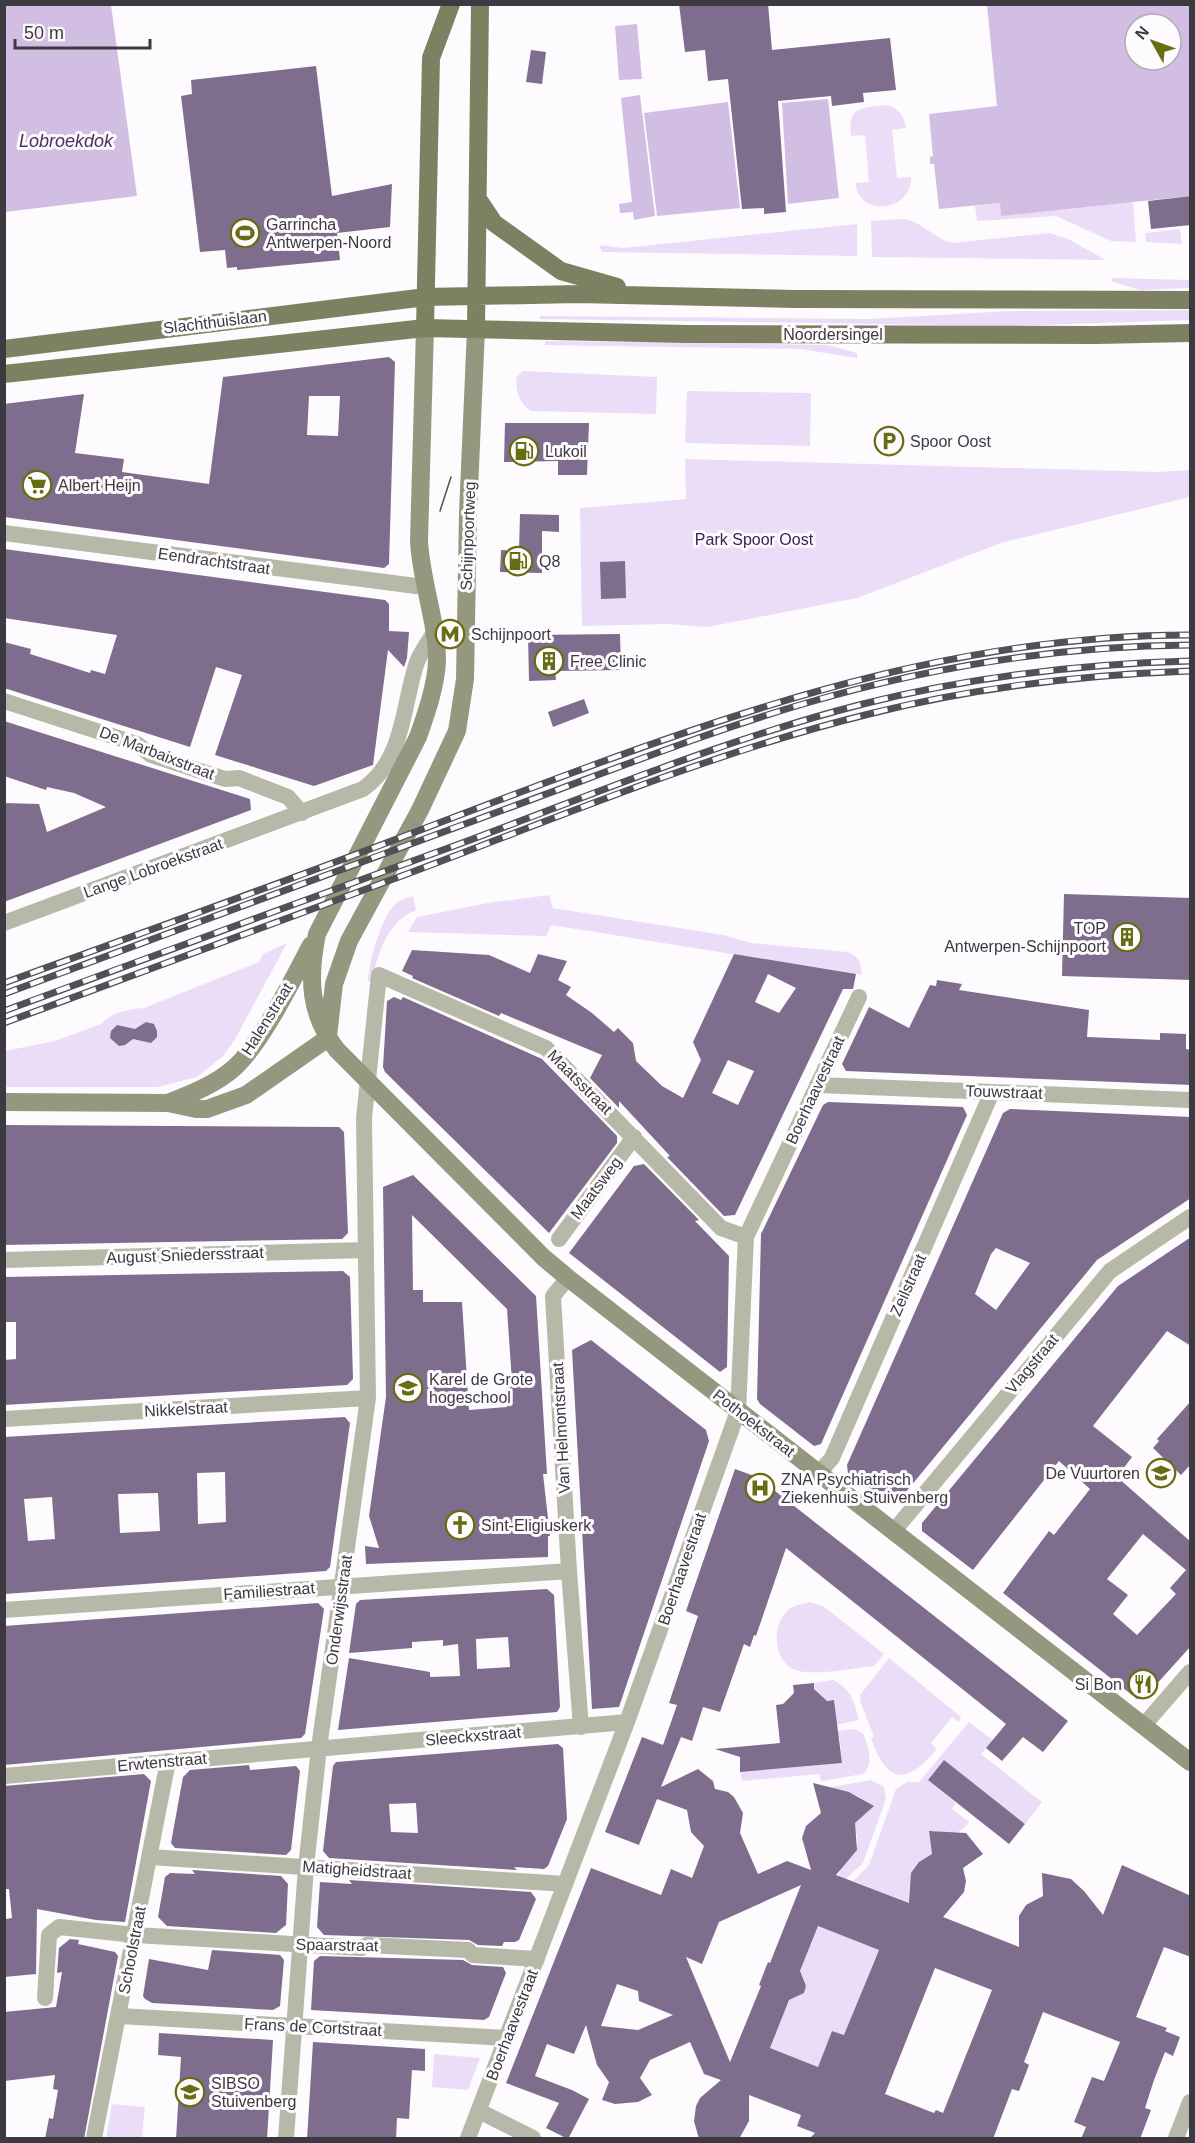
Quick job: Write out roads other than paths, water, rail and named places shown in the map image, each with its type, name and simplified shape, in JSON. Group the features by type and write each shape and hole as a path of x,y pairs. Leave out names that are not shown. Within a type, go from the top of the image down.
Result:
{"main road":[{"path":"425,328 431,58 451,4"},
{"name":"Schijnpoortweg","path":"476,329 480,202 480,4"},
{"path":"480,202 494,223 561,271 583,279 650,295"},
{"path":"477,296 650,295 796,299 1191,300"},
{"name":"Slachthuislaan","path":"4,349 426,297 477,296"},
{"name":"Slachthuislaan","path":"4,374 425,328 476,329"},
{"name":"Noordersingel","path":"476,329 686,334 1096,335 1191,333"}],"street":[{"path":"368,1081 328,1038 314,1008 312,962 317,934 418,737 427,712 437,662 418,541 425,328"},
{"name":"Schijnpoortweg","path":"328,1038 332,993 345,951 420,810 457,731 465,679 468,513 476,329"},
{"name":"Eendrachtstraat","path":"4,533 424,587"},
{"path":"302,813 363,789 381,773 397,741 417,661 434,633"},
{"name":"De Marbaixstraat","path":"4,701 137,744 151,755 225,779 238,778 288,796 302,813"},
{"name":"Lange Lobroekstraat","path":"4,923 302,813"},
{"name":"Halenstraat","path":"168,1103 215,1081 244,1058 274,1013 317,934"},
{"name":"Maatsstraat","path":"368,1081 379,975 546,1048 721,1228 746,1237"},
{"name":"Boerhaavestraat","path":"468,2139 627,1722 738,1411 746,1237 859,997"},
{"name":"Halenstraat","path":"4,1102 168,1103 196,1109 232,1102 286,1070 328,1038"},
{"name":"Onderwijsstraat","path":"286,2139 306,1867 319,1748 368,1398 364,1118 368,1081"},
{"name":"Pothoekstraat","path":"368,1081 544,1258 568,1278 1191,1762"},
{"name":"Touwstraat","path":"817,1085 1191,1100"},
{"name":"Zeilstraat","path":"818,1474 832,1458 992,1092"},
{"name":"Maatsweg","path":"558,1239 634,1137"},
{"name":"Vlagstraat","path":"893,1532 1110,1271 1191,1217"},
{"name":"August Sniedersstraat","path":"4,1260 366,1250"},
{"name":"Van Helmontstraat","path":"568,1278 553,1296 569,1571 581,1727"},
{"name":"Nikkelstraat","path":"4,1419 368,1398"},
{"name":"Familiestraat","path":"4,1610 569,1571"},
{"path":"1143,1725 1191,1672"},
{"name":"Sleeckxstraat","path":"319,1748 627,1722"},
{"name":"Erwtenstraat","path":"4,1776 319,1748"},
{"name":"Schoolstraat","path":"94,2139 168,1761"},
{"name":"Matigheidstraat","path":"150,1857 565,1884"},
{"name":"Spaarstraat","path":"45,1998 49,1935 59,1927 135,1935 468,1950 473,1955 537,1959"},
{"name":"Frans de Cortstraat","path":"119,2016 507,2038"},
{"path":"1176,2139 1191,2102"},
{"path":"479,2111 533,2139"}],"water":[{"name":"Lobroekdok","path":"4,5 111,5 137,196 5,212"},
{"path":"987,5 1190,5 1190,196 1001,216 1000,203 939,209 934,164 930,164 930,157 933,156 929,114 997,106"},
{"path":"637,24 642,79 619,80 615,26"},
{"path":"640,95 655,216 634,220 633,212 620,213 619,204 632,202 621,98"},
{"path":"828,99 839,198 788,204 782,103"},
{"path":"728,102 740,208 657,216 644,113"}],"tram line":[{"path":"440,511 451,477"}],"railway":[{"path":"4,983 626,753 810,694 902,670 997,651 1092,639 1190,635"},
{"path":"4,994 652,755 803,704 898,679 995,661 1092,649 1190,645"},
{"path":"4,1011 661,768 812,718 863,704 984,679 1108,665 1190,661"},
{"path":"4,1023 640,786 811,729 949,696 1069,679 1190,671"}],"place":[{"name":"Garrincha Antwerpen-Noord","path":"245,233"},
{"name":"Spoor Oost","path":"889,441"},
{"name":"Lukoil","path":"524,451"},
{"name":"Albert Heijn","path":"37,485"},
{"name":"Q8","path":"518,561"},
{"name":"Schijnpoort","path":"450,634"},
{"name":"Free Clinic","path":"549,661"},
{"name":"TOP Antwerpen-Schijnpoort","path":"1127,937"},
{"name":"Karel de Grote hogeschool","path":"408,1388"},
{"name":"De Vuurtoren","path":"1161,1473"},
{"name":"ZNA Psychiatrisch Ziekenhuis Stuivenberg","path":"760,1488"},
{"name":"Sint-Eligiuskerk","path":"460,1525"},
{"name":"Si Bon","path":"1143,1684"},
{"name":"SIBSO Stuivenberg","path":"190,2092"}],"park label":[{"name":"Park Spoor Oost","path":"754,539"}]}
